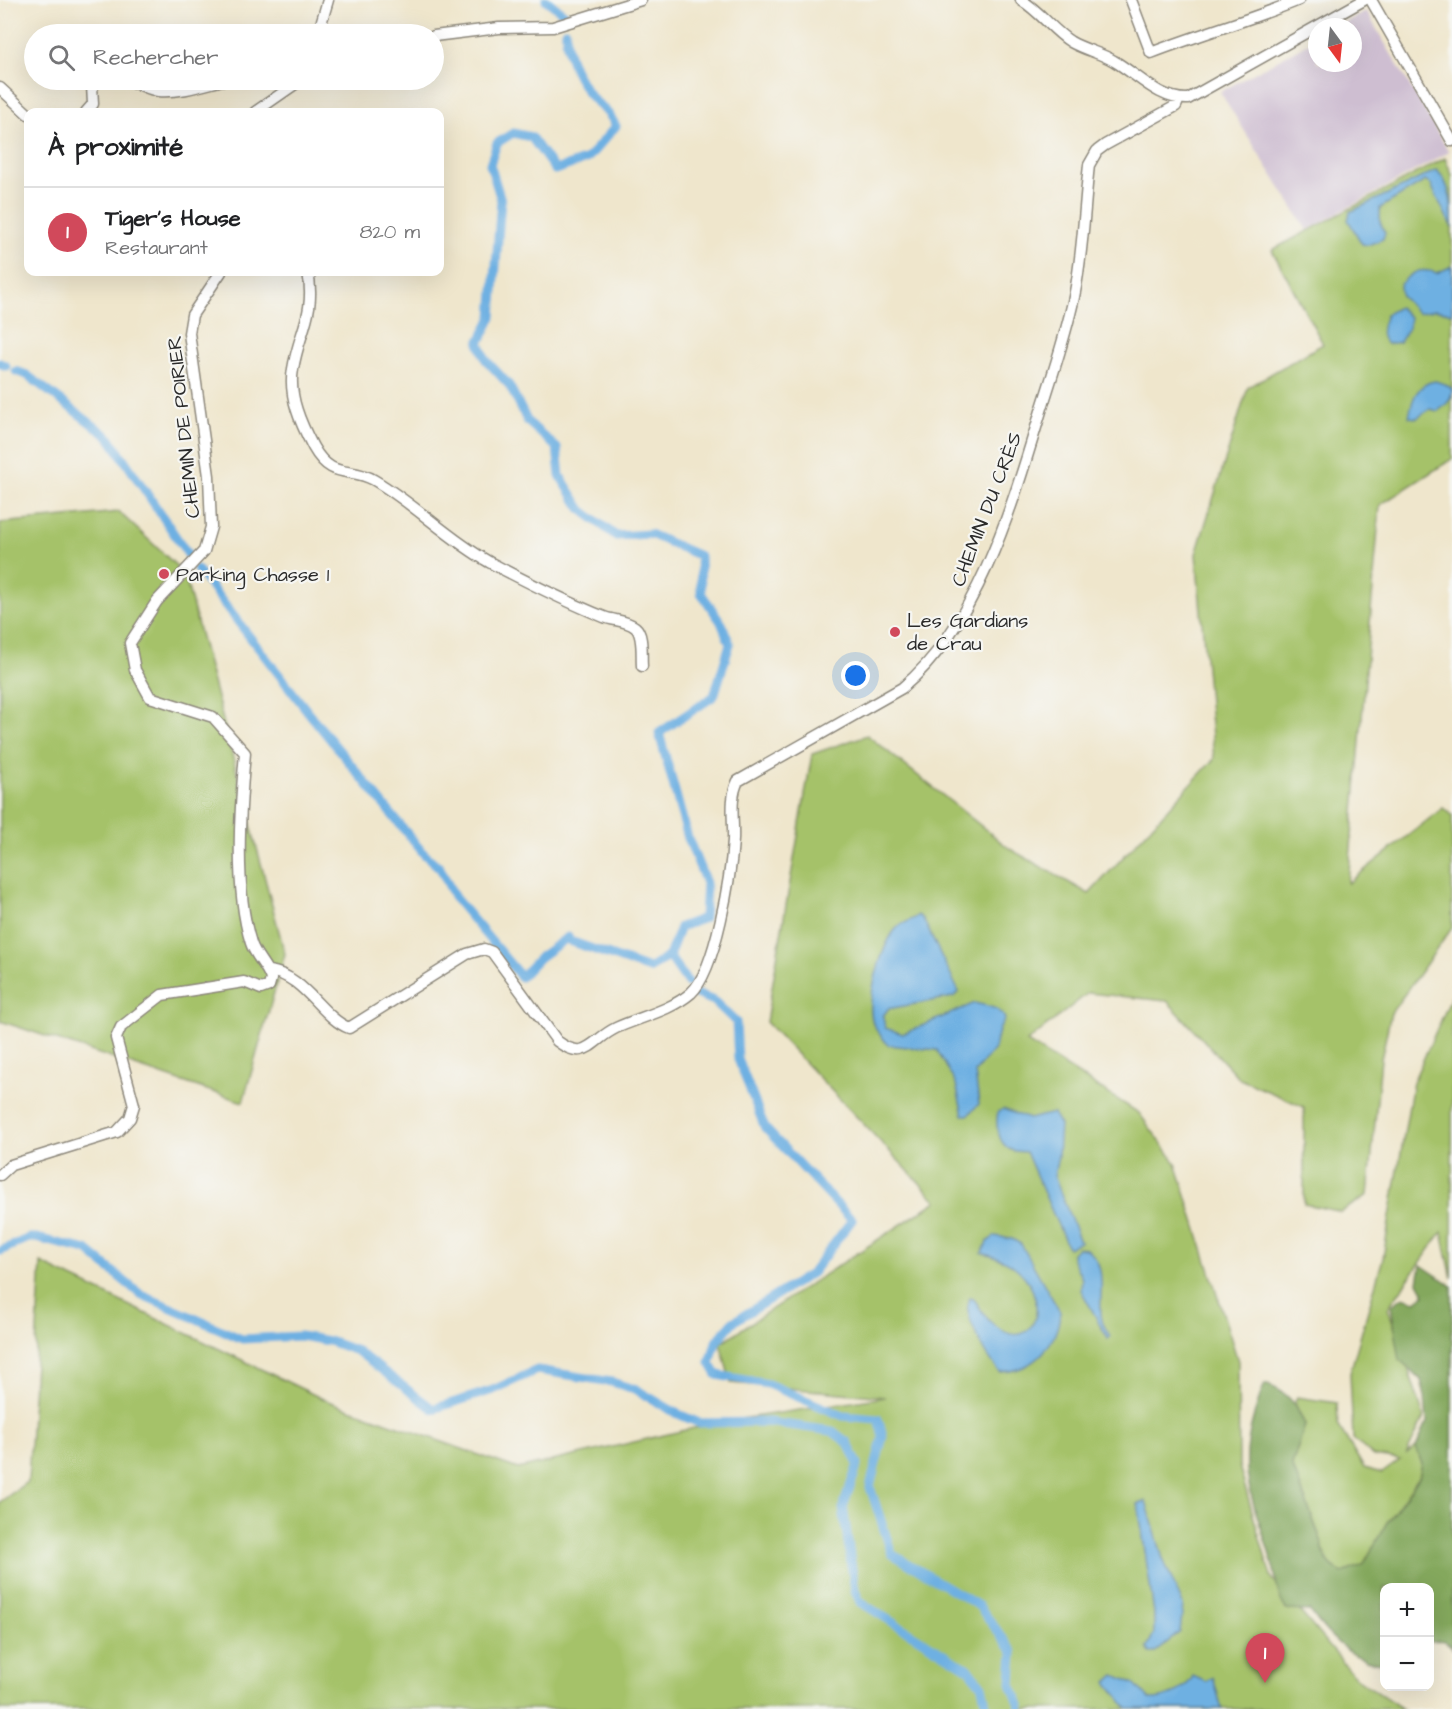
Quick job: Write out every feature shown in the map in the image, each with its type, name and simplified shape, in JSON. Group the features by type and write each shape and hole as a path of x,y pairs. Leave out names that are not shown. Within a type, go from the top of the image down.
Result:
{"street":[{"path":"321,24 328,0"},
{"path":"444,35 499,28 553,27 641,0"},
{"path":"1021,0 1070,42 1113,60 1149,85 1172,98 1179,99 1188,99 1364,0"},
{"path":"1131,0 1151,53 1231,23 1248,21 1299,0"},
{"path":"1371,0 1452,141"},
{"path":"0,88 24,110"},
{"path":"90,108 93,104 92,90"},
{"path":"261,108 287,90"},
{"name":"CHEMIN DU CRÈS","path":"269,971 276,972 305,989 349,1028 468,954 484,949 492,952 557,1041 569,1050 589,1048 613,1030 677,1002 692,992 704,974 715,948 733,842 733,791 738,781 750,772 902,688 923,671 939,650 974,594 1011,504 1031,444 1074,296 1089,165 1097,151 1105,145 1176,106 1179,99"},
{"name":"CHEMIN DE POIRIER","path":"218,276 192,315 189,333 209,476 211,527 204,551 158,601 129,642 135,670 150,697 213,717 245,753 239,820 244,918 251,946 269,971"},
{"path":"309,276 311,285 309,318 293,369 293,393 296,411 314,449 329,467 372,478 430,519 457,543 489,562 597,614 635,627 639,632 642,666"},
{"path":"0,1175 10,1165 117,1132 130,1118 134,1105 116,1038 121,1027 140,1011 162,995 244,982 261,989 269,986 271,979 269,971"}],"shaded area":[{"path":"1366,11 1449,152 1307,230 1220,92 1308,43 1308,72 1362,72 1362,18 1353,18"}],"green space":[{"path":"1445,158 1452,175 1452,459 1380,505 1348,883 1443,808 1452,815 1452,928 1391,1013 1381,1059 1368,1195 1341,1212 1304,1204 1304,1107 1240,1079 1167,1001 1088,993 1027,1042 1139,1113 1176,1163 1238,1361 1239,1466 1271,1577 1356,1678 1403,1709 0,1709 0,1502 28,1481 41,1263 325,1400 518,1469 720,1422 885,1397 731,1383 720,1343 937,1201 766,1022 812,754 867,735 1010,849 1089,894 1214,759 1196,554 1248,387 1323,344 1272,250"},
{"path":"119,512 184,573 285,954 243,1102 0,1021 0,523"},
{"path":"1452,996 1452,1278 1442,1232 1388,1308 1424,1417 1406,1455 1416,1447 1422,1464 1419,1477 1386,1524 1363,1565 1343,1573 1330,1565 1326,1558 1292,1465 1305,1425 1295,1403 1297,1397 1337,1403 1338,1425 1364,1468 1382,1473 1400,1460 1373,1456 1353,1439 1350,1373 1383,1258 1413,1082"},
{"path":"1421,1265 1452,1286 1452,1648 1447,1643 1434,1640 1434,1583 1380,1583 1380,1663 1372,1662 1341,1646 1310,1611 1287,1610 1284,1606 1250,1492 1247,1475 1249,1437 1265,1384 1286,1395 1298,1410 1305,1425 1292,1465 1326,1558 1330,1565 1343,1573 1363,1565 1386,1524 1419,1478 1422,1464 1416,1447 1427,1422 1425,1397 1421,1380 1400,1360 1391,1306 1403,1297 1415,1301 1425,1295 1418,1282"}],"water":[{"path":"1437,170 1448,190 1452,228 1431,185 1425,181 1380,208 1380,222 1385,233 1383,239 1368,245 1362,244 1348,220 1350,212"},
{"path":"1452,266 1452,313 1434,310 1418,313 1401,296 1400,285 1412,274 1421,271 1437,273"},
{"path":"1399,307 1410,318 1408,328 1400,342 1387,344 1381,334 1382,326 1386,314"},
{"path":"1435,381 1452,389 1448,402 1438,411 1430,409 1417,418 1409,417 1419,389"},
{"path":"918,915 923,919 959,992 953,997 888,1009 883,1016 885,1028 903,1034 975,1003 993,1008 1003,1015 1005,1019 999,1030 995,1048 975,1072 979,1104 968,1115 963,1115 956,1084 937,1050 888,1045 875,1028 871,1016 873,991 884,950 897,927"},
{"path":"1003,1109 1029,1119 1053,1113 1060,1125 1054,1176 1080,1242 1068,1248 1026,1152 1013,1151 1000,1139 998,1112"},
{"path":"995,1236 1012,1239 1021,1244 1060,1312 1054,1335 1042,1354 1023,1367 1000,1372 983,1347 972,1325 968,1305 969,1297 973,1298 991,1323 1010,1334 1021,1334 1030,1328 1035,1318 1036,1306 1033,1292 1025,1278 1012,1265 982,1253 987,1242"},
{"path":"1078,1248 1087,1249 1098,1263 1101,1280 1101,1317 1110,1337 1108,1339 1081,1290 1082,1279 1072,1257 1072,1253"},
{"path":"1146,1501 1163,1559 1183,1605 1180,1632 1154,1653 1150,1653 1147,1648 1154,1633 1154,1613 1138,1504"},
{"path":"1115,1675 1135,1684 1149,1699 1161,1698 1180,1690 1193,1676 1206,1682 1213,1677 1222,1709 1128,1709 1107,1682"}],"waterway":[{"path":"546,0 567,16"},
{"path":"566,31 569,56 579,79 588,93 609,114 616,126 587,159 555,170 531,137 513,133 497,143 490,164 501,200 492,317 479,343 486,360 509,385 528,422 557,448 560,476 582,510 616,536 650,534 700,556 701,593 721,622 730,644 714,696 659,733 688,838 706,883 704,918 680,927 669,956 688,983"},
{"path":"0,363 6,366"},
{"path":"16,371 27,375 109,437 189,556"},
{"path":"197,569 312,717 424,854 440,868 455,898 521,977 540,957 568,937 570,941 649,969 669,956"},
{"path":"696,994 714,1001 736,1022 738,1059 765,1128 852,1220 812,1273 733,1322 716,1342 710,1363 717,1375 768,1384 843,1416 878,1419 883,1436 870,1487 892,1554 979,1606 1013,1652 1011,1684 1020,1705 1019,1709"},
{"path":"0,1251 29,1238 87,1250 140,1294 242,1339 300,1336 329,1341 357,1351 433,1409 493,1390 537,1370 612,1382 637,1390 676,1413 699,1423 768,1422 832,1431 847,1442 858,1464 843,1507 855,1591 860,1602 970,1670 982,1686 987,1709"}],"place":[{"name":"Parking Chasse 1","path":"164,574"},
{"name":"Les Gardians de Crau","path":"895,632"},
{"name":"Tiger's House","path":"1265,1683"}]}
